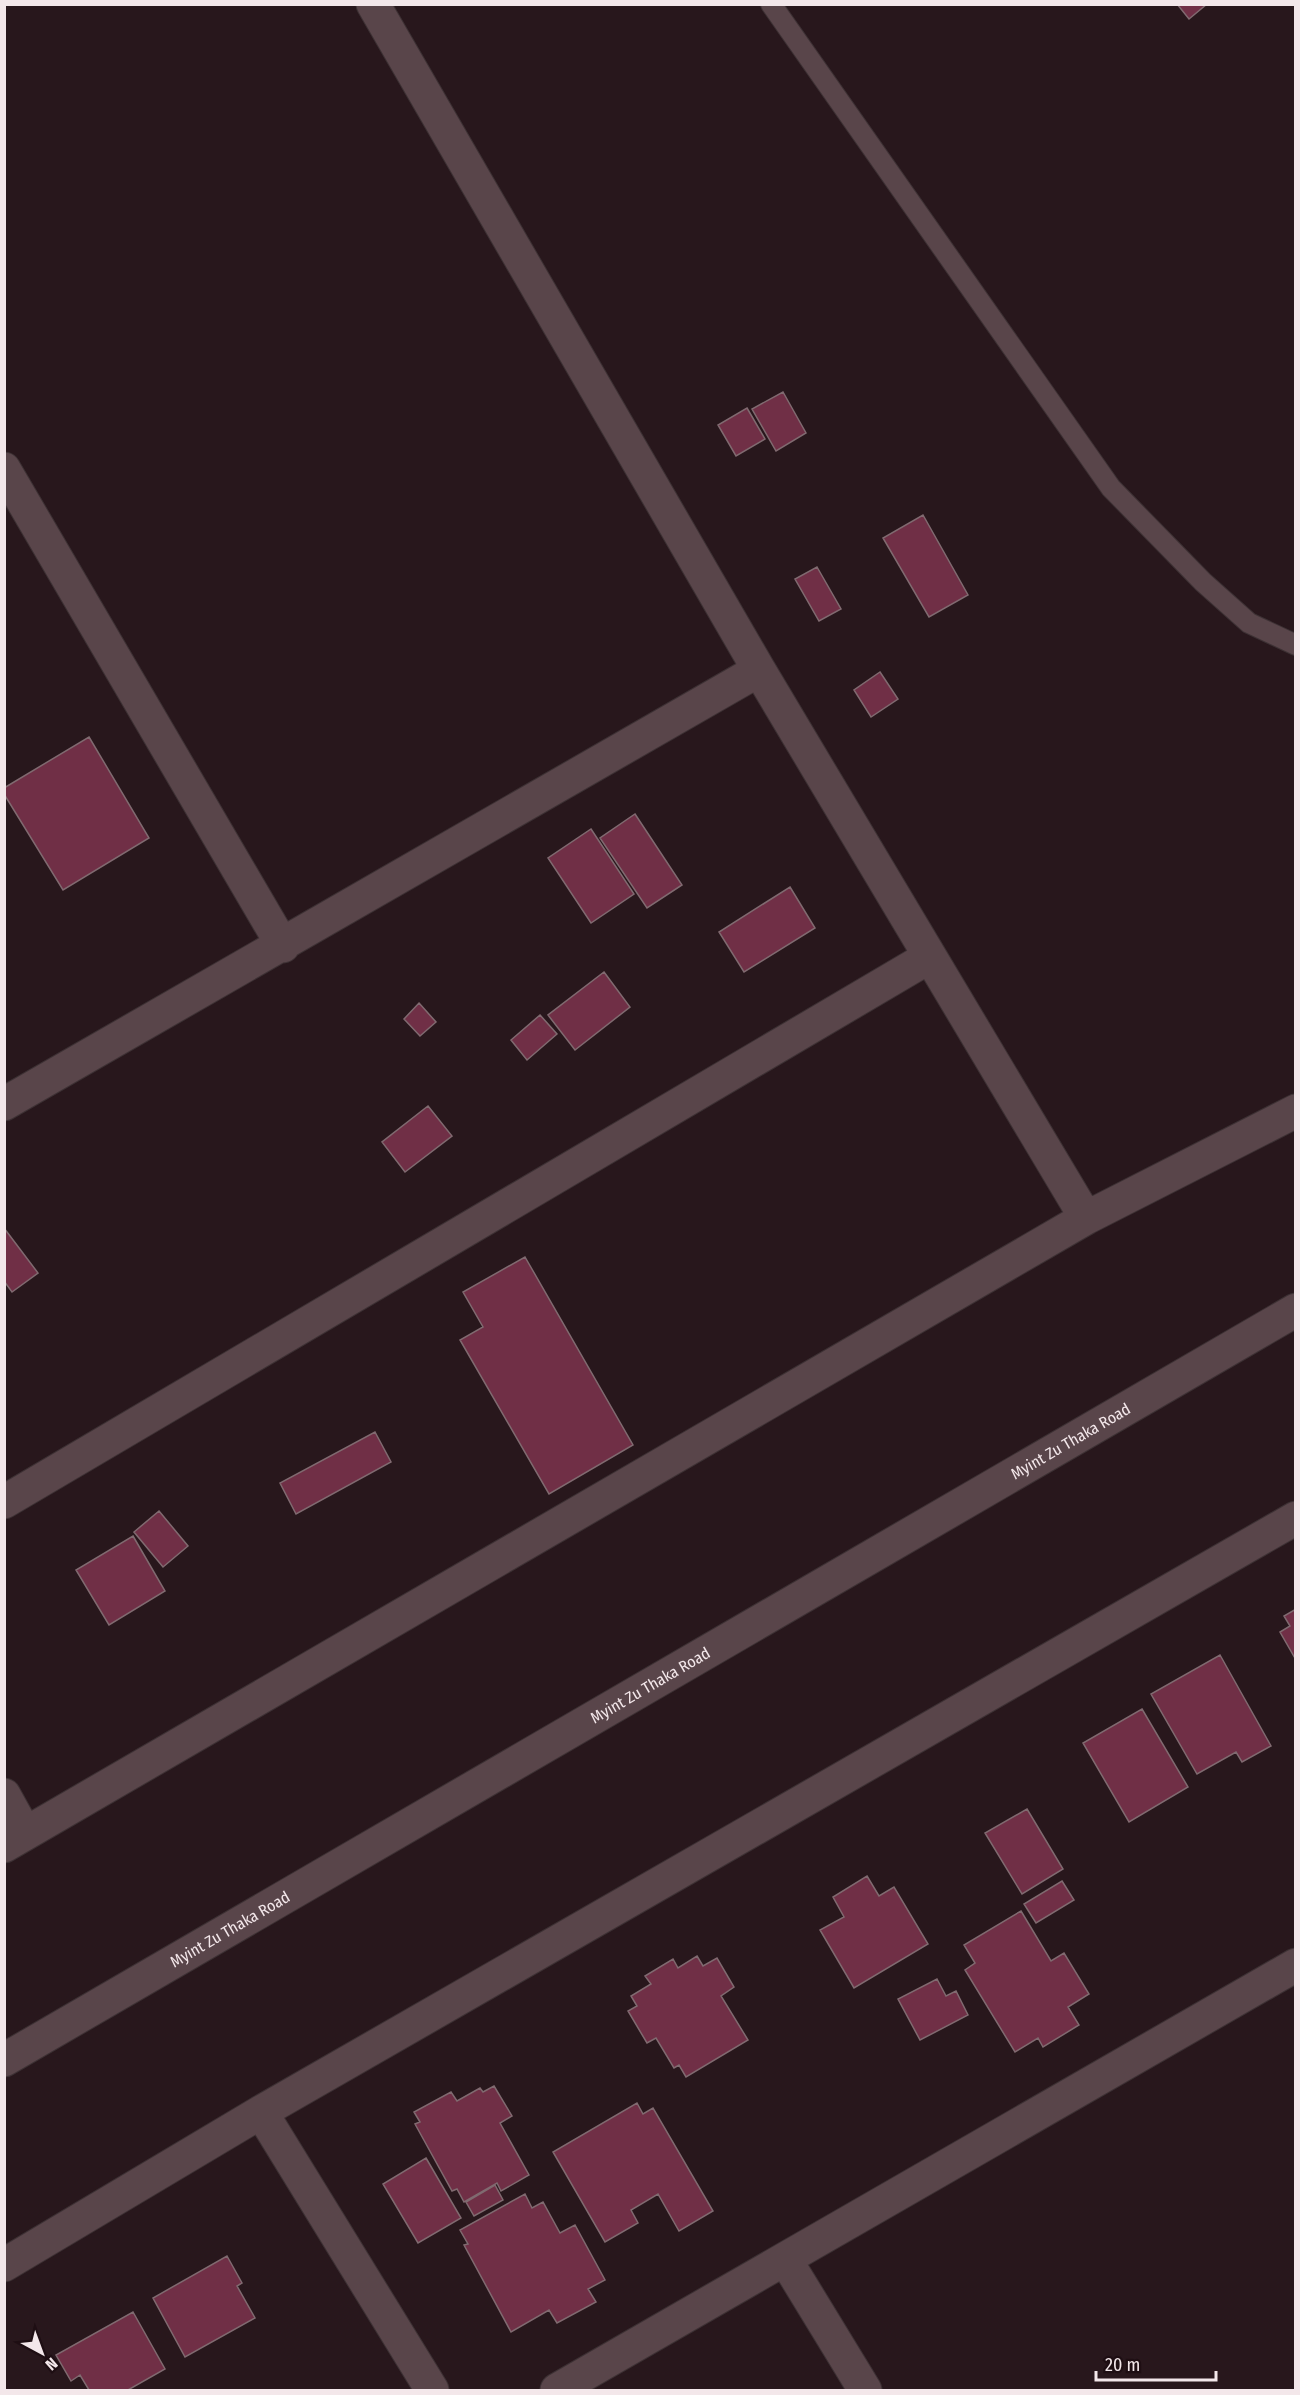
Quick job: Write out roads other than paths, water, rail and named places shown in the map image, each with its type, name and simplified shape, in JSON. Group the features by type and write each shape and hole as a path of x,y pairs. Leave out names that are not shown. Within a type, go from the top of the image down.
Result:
{"street":[{"path":"373,4 759,670 1086,1218"},
{"path":"4,469 283,946"},
{"path":"4,1104 283,946 759,670"},
{"path":"4,1502 929,957"},
{"path":"4,1795 15,1839 1086,1218 1296,1111"},
{"name":"Myint Zu Thaka Road","path":"4,2060 1296,1310"},
{"path":"4,2265 261,2112 1296,1518"},
{"path":"557,2391 1296,1965"},
{"path":"261,2112 432,2391"},
{"path":"784,2259 865,2391"}],"lane":[{"path":"771,4 1111,488 1203,582 1250,623 1296,645"}]}
